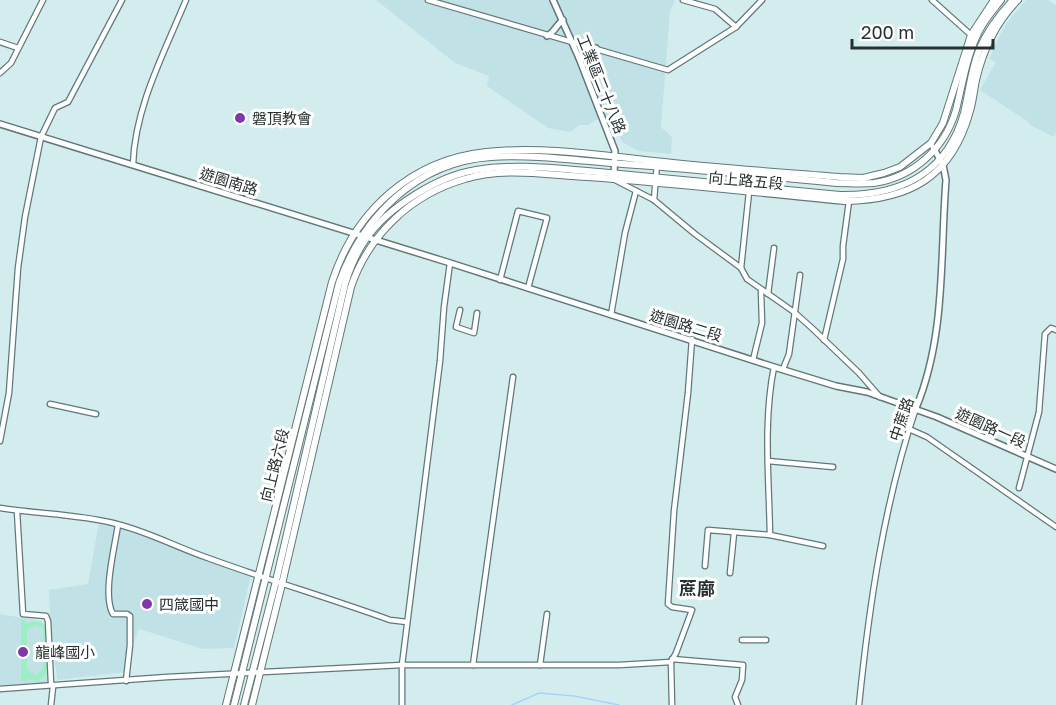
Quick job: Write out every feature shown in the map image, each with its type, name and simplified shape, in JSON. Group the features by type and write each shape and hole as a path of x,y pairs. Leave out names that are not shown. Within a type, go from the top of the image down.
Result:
{"main road":[{"name":"向上路五段","path":"657,164 863,178 900,167 931,143 944,123 971,35 994,0"},
{"name":"向上路五段","path":"353,233 379,203 398,186 424,170 466,155 520,150 862,184 888,180 904,173 936,150 955,113 968,63 979,34 1001,0"},
{"name":"向上路五段","path":"655,180 749,192 849,201 874,200 899,195 934,175 942,162 958,129 980,50 990,30 1012,0"},
{"name":"向上路五段","path":"364,237 409,199 434,184 459,174 502,167 840,195 862,196 887,192 907,184 942,162 956,149 965,128 984,52 994,32 1018,0"},
{"name":"向上路五段","path":"364,237 383,208 428,176 459,163 489,157 518,156 616,160"},
{"name":"向上路五段","path":"375,240 414,202 437,189 463,179 517,173 614,176"},
{"name":"向上路六段","path":"234,705 258,576 332,282 338,263 353,233"},
{"name":"向上路六段","path":"226,705 239,673 266,578 339,283 352,249 364,237"},
{"name":"向上路六段","path":"279,582 345,284 364,237"},
{"name":"向上路六段","path":"252,705 256,674 351,287 363,258 375,240"},
{"name":"向上路六段","path":"244,705 256,674"}],"street":[{"path":"0,73 10,63 43,0"},
{"path":"0,441 9,393 18,268 25,217 41,136 56,108 68,102 122,0"},
{"path":"133,164 134,144 140,115 186,0"},
{"path":"428,0 668,70 736,27 762,0"},
{"name":"工業區二十八路","path":"553,0 579,58 615,151 614,176"},
{"path":"683,0 715,9 736,27"},
{"path":"932,0 971,35"},
{"path":"547,36 554,32 563,20"},
{"path":"0,42 18,48"},
{"path":"579,58 586,51 596,48"},
{"name":"遊園南路","path":"0,124 450,263"},
{"name":"中蔗路","path":"859,705 874,588 901,457 929,372 936,338 946,180 942,162 931,143"},
{"path":"654,200 657,164"},
{"path":"934,175 946,180"},
{"path":"614,176 654,200 741,268 747,279 761,291 794,312 860,373 880,397"},
{"path":"611,315 625,233 636,191"},
{"path":"741,268 749,192"},
{"path":"824,340 843,259 849,201"},
{"path":"500,280 518,211 547,218 528,288"},
{"path":"768,294 774,248"},
{"path":"402,705 402,665 450,263"},
{"name":"遊園路二段","path":"450,263 774,367 916,408"},
{"path":"783,369 789,354 800,275"},
{"path":"753,360 762,323 761,291"},
{"path":"460,310 456,327 474,333 477,313"},
{"path":"1019,488 1039,412 1045,334 1051,328 1056,330"},
{"path":"672,705 671,660 676,653 692,610 672,607 668,604 674,511 692,339"},
{"path":"770,535 768,461 770,389 774,367"},
{"path":"473,665 513,377"},
{"path":"50,404 96,414"},
{"name":"遊園路一段","path":"916,408 1056,469"},
{"path":"909,429 927,437 1056,527"},
{"path":"768,461 833,467"},
{"path":"0,508 69,516 118,525 156,536 188,551 258,576 390,620 407,622"},
{"path":"17,511 23,614 46,616 53,687 51,705"},
{"path":"118,525 110,582 110,603 113,614 130,616 126,681"},
{"path":"705,566 708,530 770,535 823,546"},
{"path":"730,573 734,533"},
{"path":"540,665 547,614"},
{"path":"742,640 766,640"},
{"path":"0,689 402,665 619,665 671,660 743,665 742,680 735,697 738,705"}],"shaded area":[{"path":"376,0 675,0 670,12 661,127 672,137 671,154 638,151 622,142 611,116 598,119 588,125 580,125 570,132 548,128 487,86 489,76 455,63"},
{"path":"1026,0 1048,0 1056,5 1056,132 1054,137 1032,126 980,90 996,62 990,59 993,49 1006,24"},
{"name":"四箴國中","path":"99,522 154,536 251,575 234,648 203,649 139,629 131,650 127,672 57,680 49,590 88,584"},
{"name":"龍峰國小","path":"0,614 42,621 49,683 0,685"}],"green space":[{"path":"21,620 25,620 26,624 33,621 41,622 47,627 48,673 39,681 27,679 27,682 21,681","holes":["36,625 43,629 43,668 37,675 27,669 27,630"]}],"waterway":[{"path":"512,705 539,693 574,696 619,705"}],"place":[{"name":"磐頂教會","path":"240,118"},
{"name":"四箴國中","path":"147,604"},
{"name":"龍峰國小","path":"23,652"}],"district":[{"name":"蔗廍","path":"697,588"}]}
